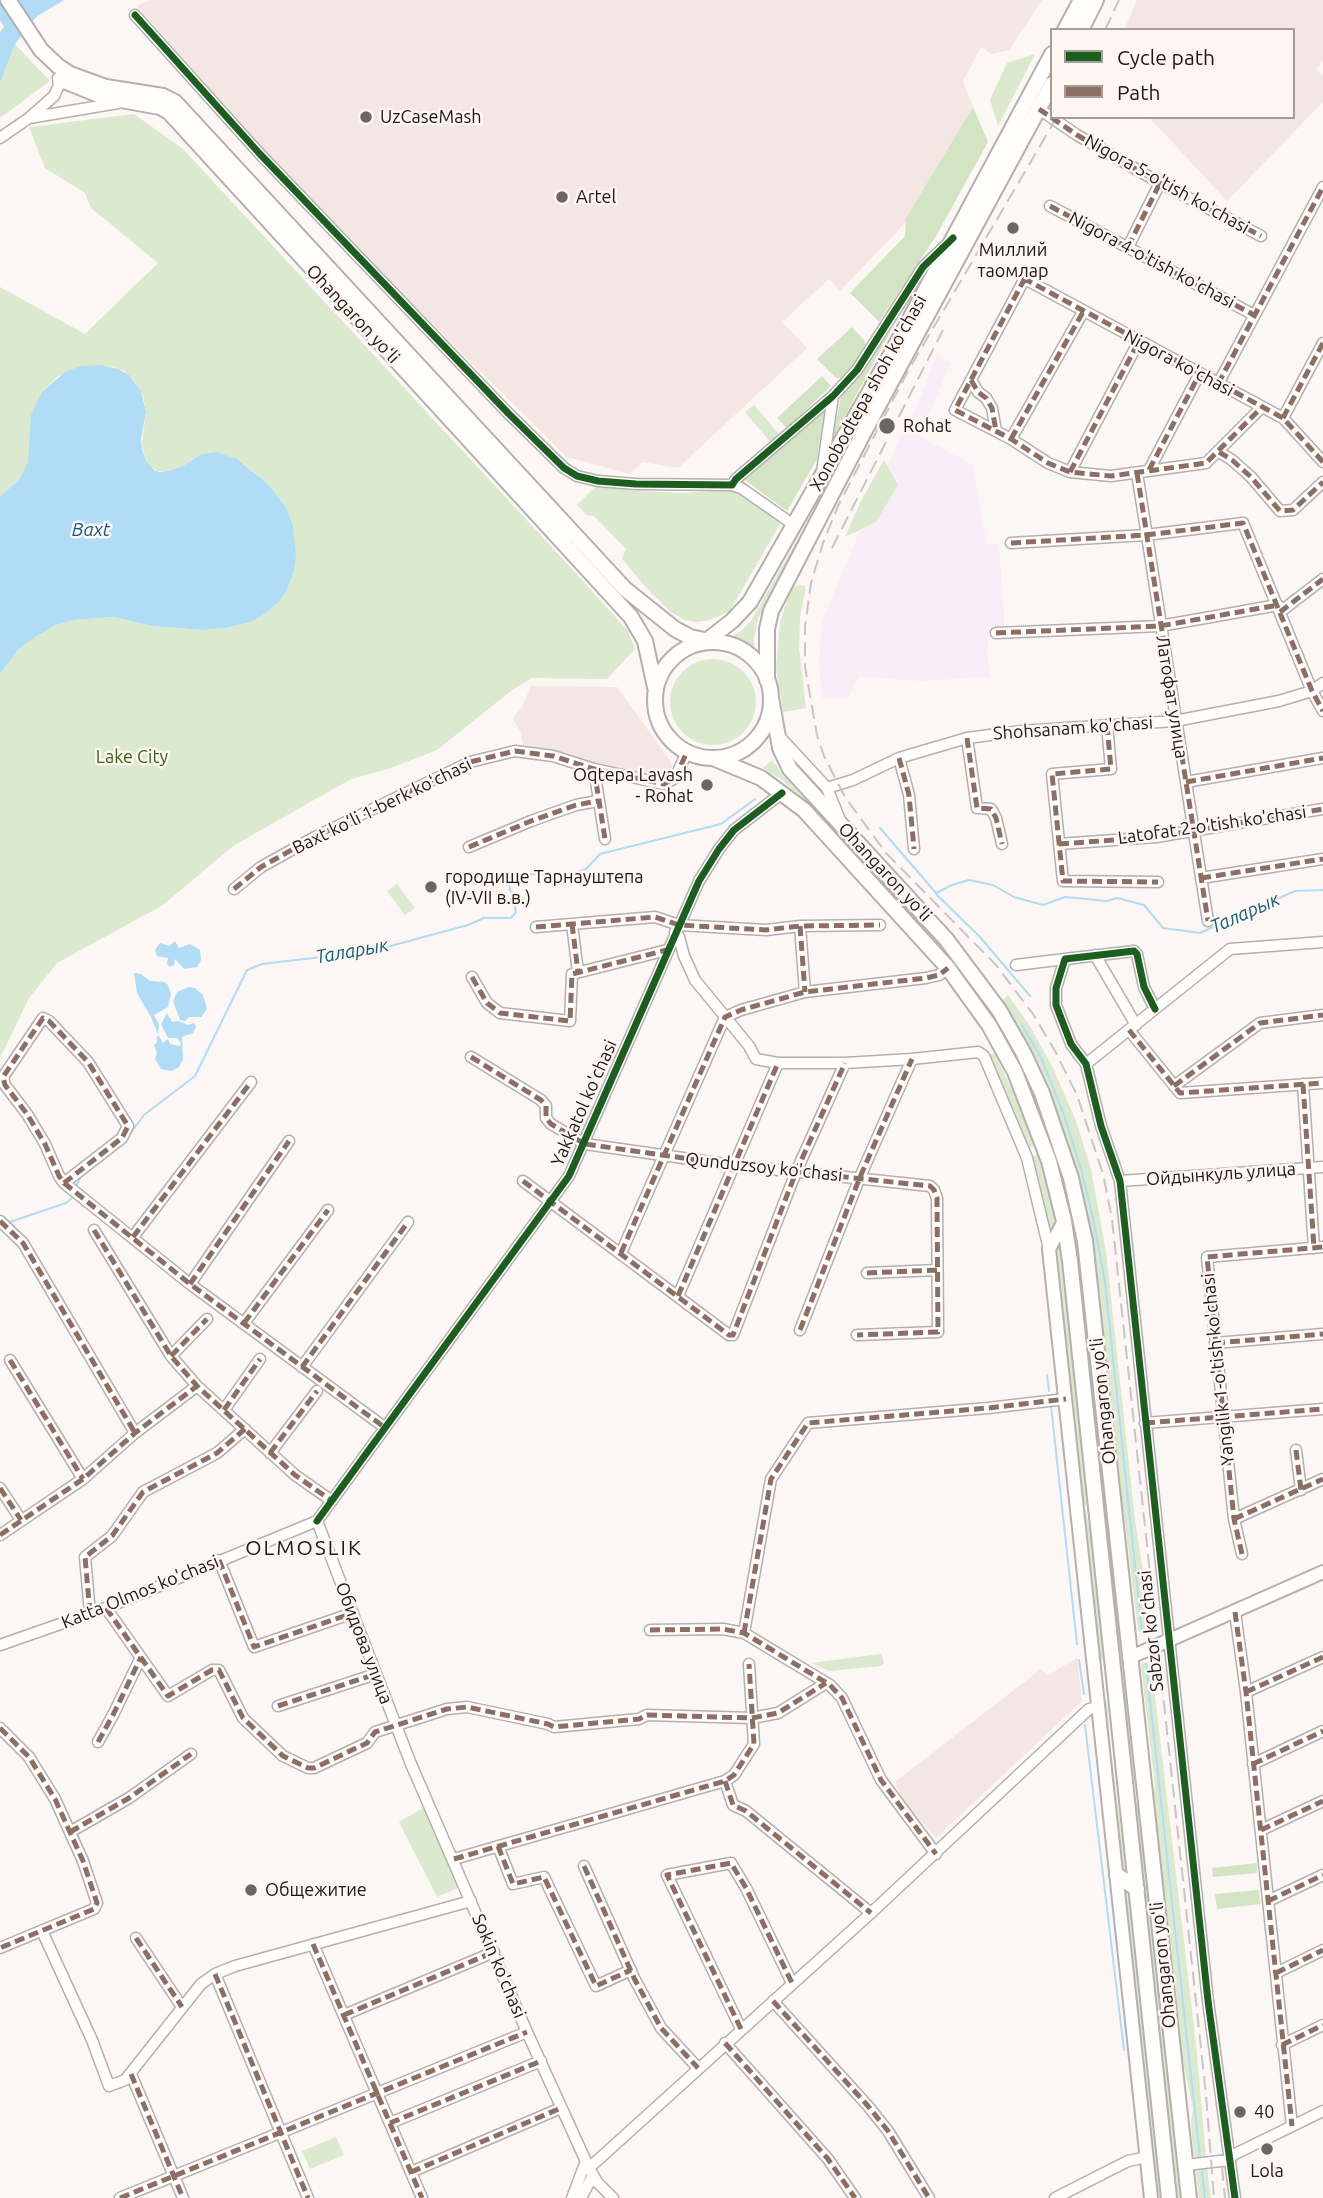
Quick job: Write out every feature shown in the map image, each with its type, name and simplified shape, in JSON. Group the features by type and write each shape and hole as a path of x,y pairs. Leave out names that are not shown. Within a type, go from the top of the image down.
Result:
{"highway":[{"name":"Ohangaron yoʻli","path":"8,0 44,66 58,78 84,91 125,102 160,107 169,112 631,617 645,641 655,687"},
{"path":"1066,28 1081,0"},
{"path":"1082,28 1096,0"},
{"name":"Ohangaron yoʻli","path":"0,2 31,44 58,66 86,81 163,96 175,102 625,589 664,622 690,637 709,642"},
{"name":"Xonobodtepa shoh ko'chasi","path":"767,680 767,629 771,611 865,430 1050,58"},
{"name":"Xonobodtepa shoh ko'chasi","path":"709,642 750,602 957,242 1050,88"},
{"path":"664,622 696,630 714,628 733,621"},
{"path":"709,642 731,645 746,653 759,665 767,680 771,698 769,715 757,737 738,752 713,758 687,752 670,740 655,709 655,687 664,668 673,657 685,649 709,642"},
{"name":"Ohangaron yoʻli","path":"771,698 781,753 790,768 930,921 966,964 1012,1031 1042,1093 1071,1178 1083,1230 1189,2198"},
{"name":"Ohangaron yoʻli","path":"713,758 751,773 782,793 817,823 947,968 998,1041 1015,1072 1035,1119 1054,1178 1070,1261 1169,2198"},
{"path":"1096,1507 1114,1505"},
{"path":"1113,1664 1131,1657"},
{"path":"1127,1796 1145,1794"},
{"path":"1117,1875 1137,1889"}],"main road":[{"path":"1049,1249 1064,1222"},
{"name":"Ohangaron yoʻli","path":"1049,1249 1151,2198"},
{"path":"1131,1657 1323,1572"}],"street":[{"path":"135,15 269,163 508,413 570,473 612,482 732,485 741,488 794,525"},
{"path":"0,138 54,96 59,85 58,78"},
{"path":"29,118 125,102"},
{"name":"Nigora 5-o'tish ko'chasi","path":"1039,109 1050,117"},
{"name":"Nigora 5-o'tish ko'chasi","path":"1054,119 1160,183 1261,236"},
{"path":"1128,247 1160,183"},
{"path":"1218,384 1323,187"},
{"name":"Nigora 4-o'tish ko'chasi","path":"1051,206 1254,315"},
{"path":"732,485 833,396 870,352 923,267 957,242"},
{"name":"Nigora ko'chasi","path":"971,380 1024,278 1283,418 1323,462"},
{"path":"1011,439 1083,312"},
{"path":"1070,472 1139,341"},
{"path":"1283,418 1323,343"},
{"path":"1149,470 1200,373"},
{"path":"971,380 955,410 1011,439 1048,463 1070,472 1111,476 1206,463 1262,407"},
{"path":"971,380 992,408 996,431"},
{"path":"821,477 833,396"},
{"path":"1219,452 1251,477 1280,511 1293,510 1323,482"},
{"name":"Латофат улица","path":"1137,473 1208,921"},
{"path":"1010,543 1146,535 1243,523 1312,691 1323,711"},
{"path":"996,633 1160,626 1279,608 1323,579"},
{"name":"Shohsanam ko'chasi","path":"827,788 853,780 899,758 967,738 1004,732 1175,721 1279,701 1312,691 1323,683"},
{"path":"1107,725 1111,769 1052,774 1064,882 1158,882"},
{"path":"778,734 827,788 843,827"},
{"path":"967,738 977,808 991,809 1002,844"},
{"name":"Baxt ko‘li 1-berk koʻchasi","path":"234,889 261,867 315,837 470,762 515,751 553,756 594,769 664,784 675,778 687,752"},
{"path":"899,758 909,795 914,849"},
{"path":"1186,782 1323,758"},
{"path":"594,769 604,839"},
{"name":"Yakkatol ko'chasi","path":"317,1521 569,1176 699,881 727,837 745,819 782,793"},
{"path":"469,846 576,805 597,801"},
{"name":"Latofat 2-o'tish ko'chasi","path":"1059,844 1156,837 1323,809"},
{"path":"1201,878 1323,859"},
{"path":"536,928 655,917 677,929 766,930 800,926 880,925"},
{"path":"572,924 578,972"},
{"path":"800,926 804,992"},
{"path":"677,929 684,956 695,980 756,1059 778,1063 845,1063 978,1052 984,1056 1027,1158 1049,1249"},
{"path":"1086,1064 1230,949 1323,942"},
{"path":"472,977 488,1003 503,1015 570,1021 571,976 667,950"},
{"path":"1016,965 1134,951 1144,987 1155,1009"},
{"path":"1096,955 1132,1027 1180,1093 1323,1083"},
{"name":"Sabzor ko'chasi","path":"1065,958 1056,988 1056,1005 1071,1044 1086,1064 1101,1126 1120,1181 1208,2001 1235,2198"},
{"path":"621,1253 725,1017 804,992 926,978 939,975 947,968"},
{"path":"1174,1086 1260,1023 1323,1014"},
{"path":"68,1186 122,1139 128,1126 88,1062 43,1018 3,1077 5,1085 45,1144 59,1177 68,1186 190,1284 384,1427"},
{"path":"984,1056 998,1041"},
{"path":"471,1057 541,1100 546,1106 546,1118 551,1124 585,1144"},
{"path":"800,1330 860,1177 912,1059"},
{"path":"678,1296 778,1063"},
{"path":"523,1181 729,1335 733,1335 796,1172 845,1063"},
{"path":"133,1237 251,1082"},
{"path":"1303,1084 1318,1247"},
{"path":"190,1284 289,1141"},
{"name":"Qunduzsoy ko'chasi","path":"585,1144 732,1165 930,1186 937,1198 937,1270"},
{"name":"Ойдынкуль улица","path":"1120,1181 1323,1167"},
{"path":"244,1323 328,1210"},
{"path":"0,1221 23,1242 135,1433"},
{"path":"302,1367 408,1222"},
{"path":"93,1230 171,1356 197,1386 295,1475 332,1501"},
{"name":"Yangilik 1-o'tish ko'chasi","path":"1242,1554 1234,1519 1207,1256 1318,1247"},
{"path":"857,1335 937,1332 937,1270 867,1273"},
{"path":"171,1356 207,1319"},
{"path":"1215,1343 1323,1334"},
{"path":"224,1410 260,1359"},
{"path":"10,1360 83,1479"},
{"path":"0,1535 83,1479 135,1433 197,1386"},
{"path":"270,1453 317,1391"},
{"path":"744,1633 771,1479 808,1423 1066,1399"},
{"path":"1145,1423 1323,1409"},
{"path":"90,1613 85,1557 112,1536 144,1492 216,1453 245,1429"},
{"path":"1296,1450 1301,1490"},
{"path":"1234,1519 1323,1479"},
{"path":"0,1488 20,1520"},
{"name":"Katta Olmos ko'chasi","path":"0,1644 106,1608 317,1521"},
{"name":"Обидова улица","path":"317,1521 396,1727"},
{"path":"219,1560 254,1647 353,1613"},
{"path":"106,1608 168,1696 212,1670 219,1670 243,1718 283,1756 314,1769 367,1743 376,1732 447,1709 467,1707 554,1727 639,1719 648,1715 752,1718 778,1713 825,1683"},
{"path":"1236,1612 1292,2126"},
{"path":"650,1630 723,1629 744,1633 830,1685 842,1698 881,1780 936,1854"},
{"path":"98,1741 141,1657"},
{"path":"1246,1692 1323,1657"},
{"path":"454,1859 725,1781 734,1775 754,1744 749,1664"},
{"path":"278,1706 376,1674"},
{"path":"572,2198 590,2168 872,1913 1089,1709 1099,1707"},
{"name":"Sokin ko'chasi","path":"396,1727 561,2108 590,2168 612,2198"},
{"path":"1252,1764 1323,1731"},
{"path":"0,1948 94,1909 97,1903 83,1861 55,1799 29,1757 2,1735"},
{"path":"70,1832 129,1798 191,1754"},
{"path":"725,1781 733,1805 746,1811 872,1913"},
{"path":"1261,1830 1323,1801"},
{"path":"498,1846 513,1884 544,1877 596,1986 631,1970"},
{"path":"741,2029 667,1875 731,1863 792,1983"},
{"path":"584,1866 631,1970 661,2028 698,2068"},
{"path":"1268,1900 1323,1875"},
{"path":"42,1931 88,2030 109,2086 125,2080 131,2074 201,1984 215,1974 235,1966 471,1900"},
{"path":"136,1938 182,2007"},
{"path":"313,1944 422,2198"},
{"path":"1276,1973 1323,1950"},
{"path":"344,2015 494,1952"},
{"path":"215,1974 308,2198"},
{"path":"773,2001 868,2106 888,2132 929,2198"},
{"path":"1282,2045 1323,2025"},
{"path":"120,2198 527,2032"},
{"path":"726,2043 828,2159 855,2198"},
{"path":"390,2123 541,2061"},
{"path":"131,2074 183,2198"},
{"path":"411,2172 561,2108"},
{"path":"1186,2165 1229,2160 1323,2111"},
{"path":"1055,2198 1128,2161 1147,2157"},
{"path":"582,2198 590,2168"}],"shaded area":[{"path":"150,0 1042,0 1009,50 992,54 981,47 963,81 973,107 906,222 840,291 829,279 782,322 807,348 678,468 642,462 630,474 567,457 396,288 264,150 137,6"},
{"path":"1137,0 1323,0 1323,60 1316,69 1323,76 1323,102 1227,201 1151,119 1295,119 1295,28 1125,28"},
{"path":"937,355 951,363 919,436 973,465 987,545 999,544 1005,630 990,632 987,653 990,677 921,681 859,677 848,698 822,698 819,663 822,621"},
{"path":"531,686 617,687 671,762 674,773 663,781 525,751 520,731 513,718 522,707"},
{"path":"1077,1658 1082,1701 936,1838 902,1801 895,1782 1041,1669 1047,1676"}],"green space":[{"path":"15,44 50,81 0,118 0,83"},
{"path":"1035,54 998,126 990,100 1007,63"},
{"path":"973,107 988,142 936,236 879,322 850,293 905,236 906,218"},
{"name":"Lake City","path":"134,114 183,149 584,582 628,631 635,649 607,679 532,678 512,690 437,750 388,769 351,779 233,846 163,905 57,963 29,998 0,1058 0,674 18,650 32,639 56,625 74,620 115,617 153,626 203,630 250,622 279,602 293,574 291,520 286,507 268,484 240,461 216,452 201,454 183,466 168,471 156,471 146,461 142,444 146,412 143,395 134,380 124,371 113,367 95,365 58,376 42,392 28,462 18,481 0,496 0,287 85,334 158,263 91,208 85,193 45,168 29,127"},
{"path":"852,327 865,341 866,351 841,378 836,378 817,359"},
{"path":"892,329 832,440 842,393"},
{"path":"822,376 831,386 787,428 777,418"},
{"path":"754,405 780,435 771,443 745,412"},
{"path":"825,408 817,459 787,511 745,480"},
{"path":"884,460 898,485 876,522 845,537 860,503"},
{"path":"596,486 683,493 727,490 741,493 770,512 780,524 729,612 710,620 685,620 671,612 649,591 622,559 626,549 594,516 587,515 577,505"},
{"path":"809,519 758,619 754,653 741,643 728,639 751,621"},
{"path":"806,586 800,618 799,648 806,708 783,712 776,669 780,622 791,587"},
{"path":"713,659 737,666 749,678 756,702 749,726 737,738 713,745 689,738 677,726 670,702 677,678 689,666"},
{"path":"772,760 957,966 999,1026 1022,1067 1059,1162 1074,1219 1105,1492 1101,1492 1081,1303 1018,1069 860,864 798,795 782,780 763,768"},
{"path":"397,884 415,908 405,915 387,891"},
{"path":"1008,995 1030,1026 1052,1066 1076,1121 1091,1169 1106,1252 1135,1520 1153,1634 1141,1634 1138,1630 1117,1478 1088,1222 1077,1173 1050,1096 1001,1002"},
{"path":"994,1052 1035,1145 1028,1149 988,1057"},
{"path":"1038,1154 1056,1223 1051,1238 1032,1156"},
{"path":"1060,1243 1088,1498 1085,1508 1093,1546 1106,1661 1097,1659 1054,1250"},
{"path":"1103,1516 1107,1516 1123,1651 1119,1651"},
{"path":"881,1654 884,1663 881,1666 829,1671 811,1663"},
{"path":"1151,1662 1196,2044 1206,2158 1196,2159 1193,2153 1193,2108 1175,2025 1152,1807 1155,1785 1141,1666 1142,1663"},
{"path":"1126,1683 1137,1785 1133,1785 1122,1685"},
{"path":"1107,1702 1126,1872 1120,1869 1103,1704"},
{"path":"1139,1802 1182,2198 1177,2198 1146,1918 1134,1803"},
{"path":"425,1807 460,1887 437,1897 399,1822"},
{"path":"1257,1863 1257,1873 1213,1877 1212,1868"},
{"path":"1122,1888 1128,1891 1160,2198 1156,2198"},
{"path":"1259,1890 1260,1904 1217,1909 1215,1894"},
{"path":"336,2137 344,2155 310,2169 302,2151"},
{"path":"1207,2169 1211,2198 1199,2198 1196,2170"}],"water":[{"path":"0,0 64,0 36,17 15,44 0,83 0,32 4,27 0,20"},
{"name":"Baхt","path":"101,365 129,375 141,391 146,412 142,449 146,461 155,471 172,470 201,454 216,452 237,459 268,484 286,507 293,526 296,557 293,574 279,602 250,622 203,630 153,626 114,617 74,620 56,625 32,639 18,650 0,674 0,496 18,481 28,462 31,415 42,392 65,372 81,366"},
{"path":"175,941 179,948 190,944 200,950 201,960 197,967 184,969 175,959 174,965 170,967 167,964 168,958 157,956 155,950 160,943 169,946"},
{"path":"134,973 141,974 150,981 168,985 171,994 168,1007 154,1015 159,1025 158,1035 137,993"},
{"path":"189,987 195,988 203,995 207,1009 201,1017 189,1017 185,1021 180,1020 173,1001 177,992"},
{"path":"167,1013 172,1022 188,1025 194,1023 196,1026 193,1033 182,1037 183,1060 178,1068 171,1071 161,1069 155,1059 157,1053 154,1045 159,1036 163,1043 168,1039 170,1044 180,1046 177,1038 168,1038 161,1024"}],"waterway":[{"name":"Таларык","path":"129,1135 144,1115 195,1076 247,970 262,964 372,951 468,925 484,918 511,918 516,912 509,885 512,880 528,874 574,873 586,869 600,854 721,824 755,799"},
{"name":"Таларык","path":"880,828 936,893 969,880 993,885 1014,897 1043,905 1065,897 1106,901 1117,898 1144,905 1163,928 1200,933 1295,891 1323,890"},
{"path":"936,894 980,937 1030,996"},
{"path":"1022,1025 1042,1060 1064,1115 1094,1223 1105,1282 1142,1632"},
{"name":"Таларык","path":"75,1188 82,1174"},
{"name":"Таларык","path":"10,1222 66,1203 73,1197"},
{"path":"1047,1375 1049,1391"},
{"path":"1051,1406 1077,1644"},
{"path":"1079,1660 1084,1694"},
{"path":"1146,1664 1200,2158"},
{"path":"1085,1725 1124,2050"},
{"path":"1202,2172 1205,2198"}],"railway":[{"path":"1106,28 1119,0"},
{"path":"1056,119 908,371 838,506 811,583 805,626 805,667 817,735 824,756 845,797 886,853 996,965 1033,1014 1077,1095 1103,1174 1112,1219 1206,2095 1214,2198"},
{"path":"832,548 943,330"},
{"path":"1222,2167 1225,2198"}],"marked path":[{"path":"1039,109 1050,117"},
{"path":"1054,119 1160,183 1261,236"},
{"path":"1128,247 1160,183"},
{"path":"1218,384 1323,187"},
{"path":"1050,206 1254,315"},
{"path":"1023,278 1283,418 1323,462"},
{"path":"1025,278 955,410 1011,439 1048,463 1070,472 1111,476 1206,463 1262,407"},
{"path":"1011,439 1083,312"},
{"path":"1070,472 1139,341"},
{"path":"1283,418 1323,343"},
{"path":"1149,470 1200,373"},
{"path":"971,380 992,408 996,431"},
{"path":"1219,452 1251,477 1280,511 1293,510 1323,482"},
{"path":"1137,473 1208,921"},
{"path":"1011,543 1146,535 1243,523 1312,691 1323,711"},
{"path":"1280,612 1323,579"},
{"path":"996,633 1160,626 1278,605"},
{"path":"1107,725 1111,769 1052,774 1063,881 1158,882"},
{"path":"967,738 977,808 991,809 1002,844"},
{"path":"234,889 261,867 315,837 470,762 515,751 553,756 594,769 664,784 675,778 687,752"},
{"path":"899,758 909,795 914,849"},
{"path":"1186,782 1323,758"},
{"path":"594,769 605,839"},
{"path":"469,847 531,821 576,805 598,801"},
{"path":"1059,844 1156,837 1323,809"},
{"path":"1201,878 1323,859"},
{"path":"536,927 655,917 679,925 766,930 800,926 880,925"},
{"path":"572,924 578,972"},
{"path":"800,926 805,992"},
{"path":"472,977 487,1003 500,1013 570,1021 572,974 667,950"},
{"path":"621,1253 725,1017 805,992 926,978 939,975 948,968"},
{"path":"1174,1086 1260,1023 1323,1015"},
{"path":"64,1183 122,1138 128,1126 88,1062 43,1018 3,1077 5,1085 45,1144 64,1183 190,1284 384,1427"},
{"path":"1129,1030 1180,1093 1323,1083"},
{"path":"471,1057 541,1100 546,1106 546,1118 551,1124 585,1144 732,1165 930,1186 937,1198 938,1332 857,1335"},
{"path":"800,1330 860,1177 912,1059"},
{"path":"678,1296 778,1063"},
{"path":"523,1181 729,1335 733,1335 796,1172 845,1063"},
{"path":"133,1237 251,1082"},
{"path":"1303,1084 1314,1248"},
{"path":"190,1284 289,1141"},
{"path":"244,1323 328,1210"},
{"path":"0,1221 23,1243 135,1433"},
{"path":"302,1367 408,1222"},
{"path":"94,1230 171,1356 197,1386 295,1475 332,1501"},
{"path":"1242,1554 1234,1519 1207,1257 1323,1247"},
{"path":"867,1273 937,1270"},
{"path":"171,1356 207,1319"},
{"path":"1215,1343 1323,1334"},
{"path":"224,1410 260,1359"},
{"path":"10,1360 83,1479"},
{"path":"0,1535 83,1479 135,1433 197,1386"},
{"path":"270,1453 317,1391"},
{"path":"744,1633 771,1479 808,1423 1066,1399"},
{"path":"1145,1423 1323,1409"},
{"path":"90,1613 85,1557 112,1536 143,1492 217,1453 245,1429"},
{"path":"1296,1450 1301,1490"},
{"path":"1234,1519 1323,1479"},
{"path":"0,1488 21,1520"},
{"path":"219,1560 254,1647 353,1613"},
{"path":"106,1608 168,1696 212,1670 219,1670 243,1718 283,1756 308,1768 314,1768 367,1743 375,1732 447,1709 467,1707 554,1727 639,1719 647,1715 752,1718 778,1713 826,1683"},
{"path":"1235,1612 1246,1692 1292,2126"},
{"path":"650,1630 723,1629 744,1633 830,1685 842,1698 881,1780 936,1854"},
{"path":"98,1742 141,1657"},
{"path":"1246,1692 1323,1657"},
{"path":"454,1859 725,1781 734,1775 754,1744 749,1664"},
{"path":"278,1706 376,1674"},
{"path":"0,1728 29,1757 55,1799 83,1861 97,1903 94,1909 0,1948"},
{"path":"1253,1764 1323,1731"},
{"path":"70,1832 129,1798 191,1754"},
{"path":"725,1781 733,1805 746,1811 871,1913"},
{"path":"1261,1830 1323,1801"},
{"path":"498,1846 513,1884 544,1877 596,1986 631,1970"},
{"path":"741,2029 667,1875 731,1863 792,1983"},
{"path":"584,1866 634,1978 661,2028 698,2068"},
{"path":"1268,1901 1323,1875"},
{"path":"136,1938 182,2007"},
{"path":"313,1944 422,2198"},
{"path":"1276,1973 1323,1950"},
{"path":"344,2015 494,1952"},
{"path":"215,1974 308,2198"},
{"path":"773,2001 888,2131 929,2198"},
{"path":"1282,2045 1323,2025"},
{"path":"120,2198 527,2032"},
{"path":"725,2043 828,2159 855,2198"},
{"path":"390,2123 541,2061"},
{"path":"131,2074 183,2198"},
{"path":"411,2172 561,2108"}],"cycle path":[{"path":"135,15 259,153 508,413 564,468 577,476 598,481 636,484 732,485 833,396 857,370 923,267 953,238"},
{"path":"317,1521 569,1176 699,881 734,830 782,793"},
{"path":"1155,1009 1144,987 1134,951 1065,959 1056,988 1056,1005 1071,1044 1086,1064 1101,1126 1120,1181 1208,2001 1235,2198"}],"place":[{"name":"UzCaseMash","path":"366,117"},
{"name":"Artel","path":"562,197"},
{"name":"Миллий таомлар","path":"1013,228"},
{"name":"Rohat","path":"887,426"},
{"name":"Oqtepa Lavash - Rohat","path":"707,785"},
{"name":"городище Тарнауштепа (IV-VII в.в.)","path":"431,887"},
{"name":"Общежитие","path":"251,1890"},
{"name":"40","path":"1240,2112"},
{"name":"Lola","path":"1267,2149"}],"district":[{"name":"OLMOSLIK","path":"304,1548"}]}
